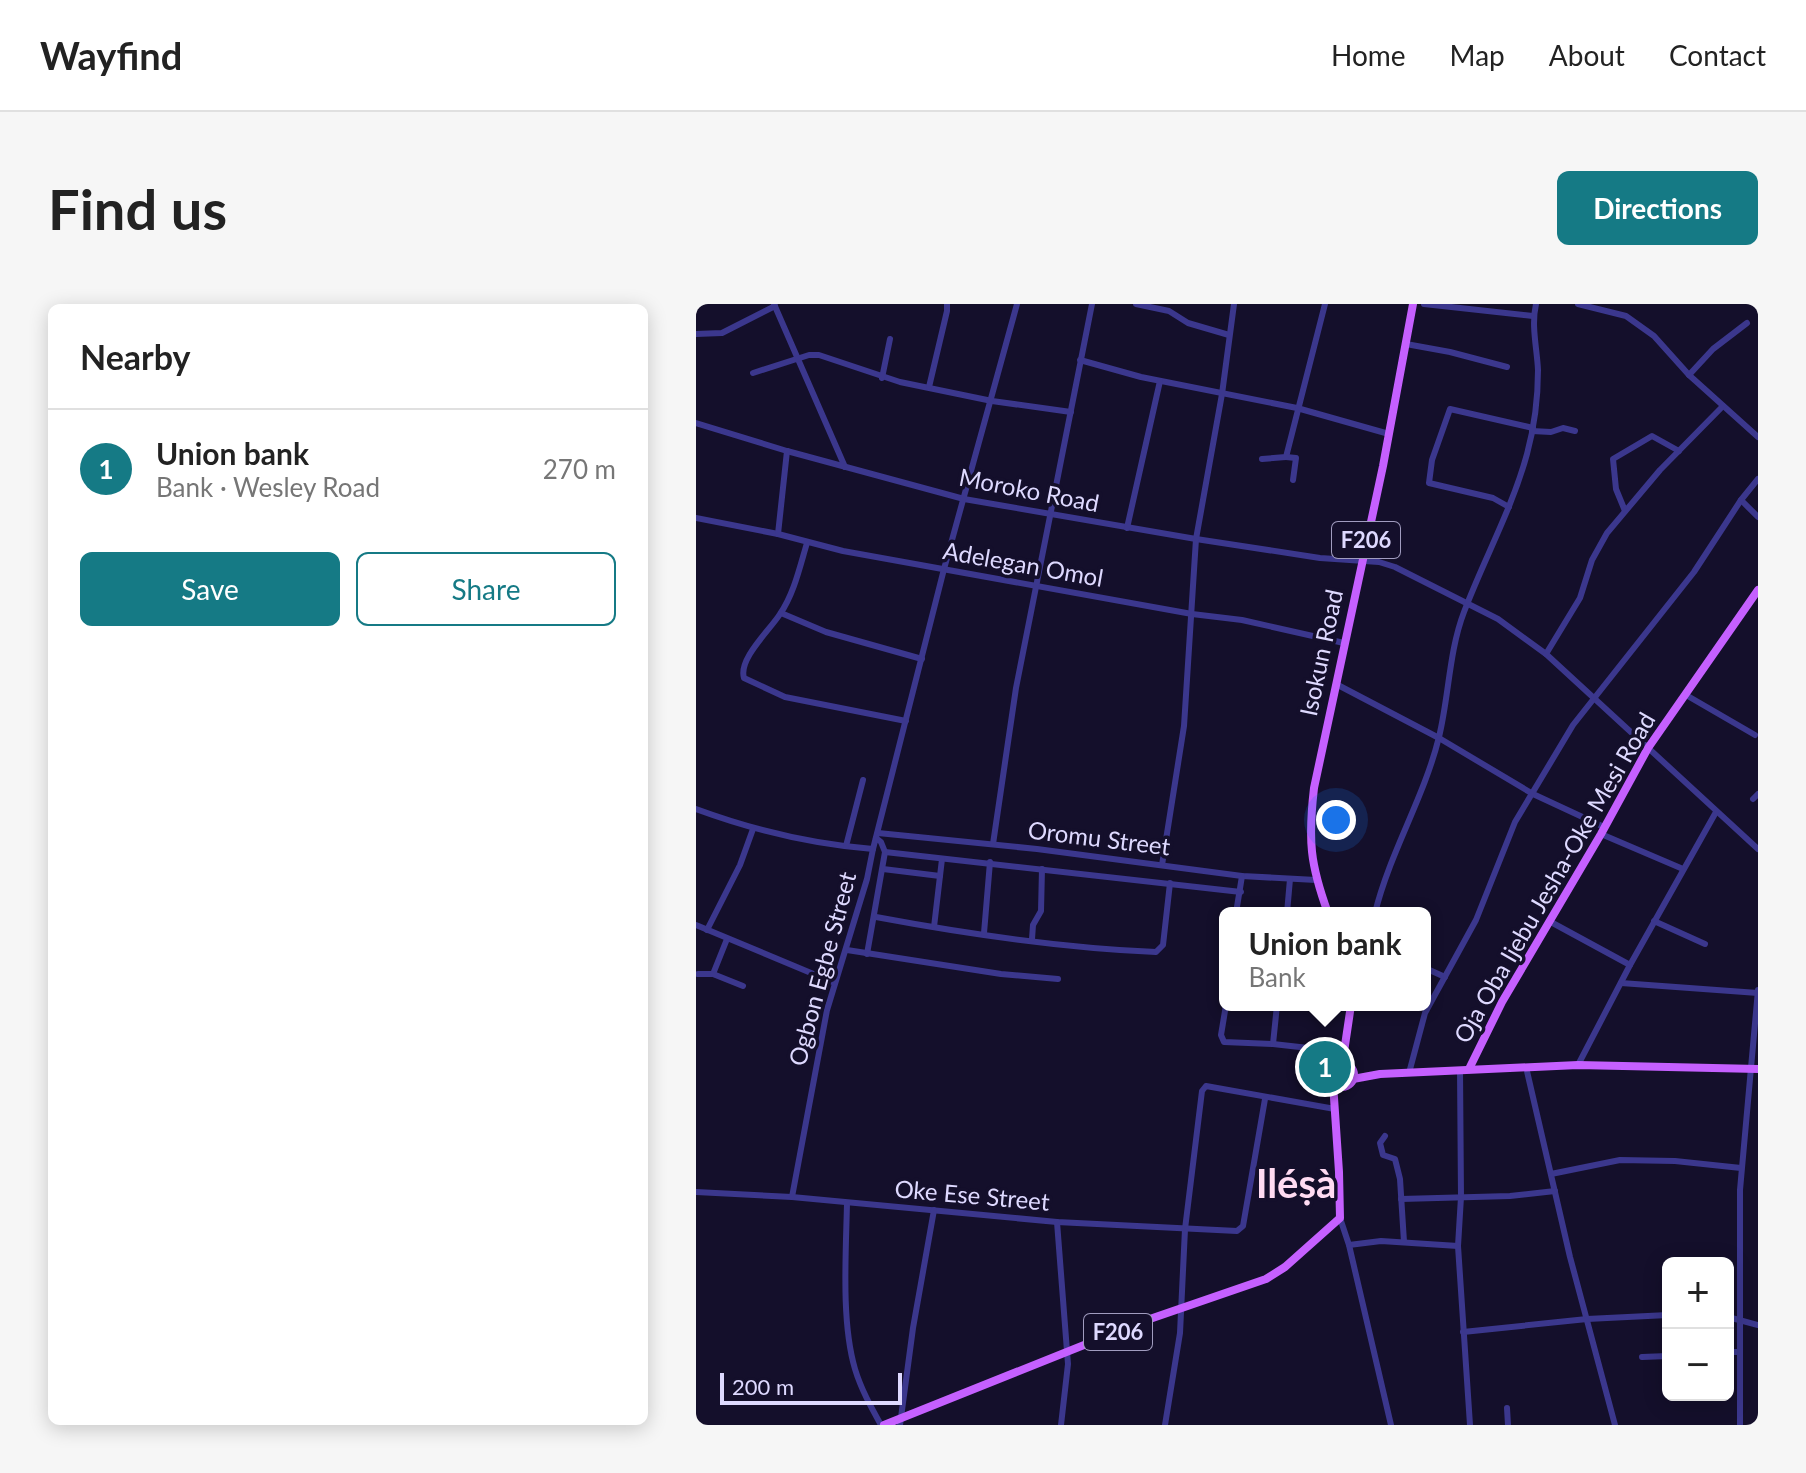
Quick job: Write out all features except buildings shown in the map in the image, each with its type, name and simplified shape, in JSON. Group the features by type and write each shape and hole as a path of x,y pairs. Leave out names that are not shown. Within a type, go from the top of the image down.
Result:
{"main road":[{"name":"Isokun Road","path":"1316,880 1309,834 1314,788 1389,434 1413,304"},
{"name":"Oja Oba Ijebu Jesha-Oke Mesi Road","path":"1464,1070 1648,748 1758,590"},
{"name":"F206","path":"1316,880 1326,907"},
{"path":"1335,1107 1349,1082 1344,1052 1350,1011"},
{"path":"1340,1218 1335,1107 1330,1073 1344,1052"},
{"path":"1333,1083 1338,1086 1380,1074 1578,1065 1754,1069"},
{"path":"1334,1066 1380,1074"},
{"name":"F206","path":"882,1425 901,1421 1068,1352 1266,1279 1285,1267 1340,1218"}],"street":[{"path":"929,387 947,304"},
{"path":"807,543 798,575 781,613 761,637 743,670 744,678 785,697 906,721 1017,304"},
{"path":"993,844 1010,726 1092,304"},
{"path":"1136,304 1169,311 1197,327 1229,335"},
{"path":"1178,316 1182,304"},
{"path":"1162,865 1182,730 1196,539 1222,394 1234,304"},
{"path":"1286,457 1325,304"},
{"path":"1424,304 1533,316"},
{"path":"1376,907 1381,887 1439,738 1456,644 1468,603 1509,507 1532,429 1538,371 1533,316 1536,304"},
{"path":"1578,304 1626,316 1654,336 1689,375 1758,437"},
{"path":"696,334 722,333 774,305 845,467"},
{"path":"1689,375 1713,349 1747,323"},
{"path":"882,378 890,339"},
{"path":"1406,344 1507,367"},
{"path":"753,373 809,355 828,357 882,378 992,401 1071,412"},
{"path":"1080,360 1160,381 1297,408 1389,434"},
{"path":"1127,528 1139,462 1160,381"},
{"path":"1546,654 1580,598 1592,560 1607,533 1723,406"},
{"path":"1509,507 1493,498 1429,483 1432,460 1448,410 1532,429 1554,432 1563,428 1575,431"},
{"name":"Moroko Road","path":"696,423 964,499 1196,539 1320,558 1379,562 1395,567 1498,619 1546,654 1758,849"},
{"path":"1625,511 1616,489 1615,458 1652,436 1679,451"},
{"path":"778,534 787,451"},
{"path":"1262,459 1296,458 1293,480"},
{"path":"1431,1002 1476,920 1515,822 1573,725 1694,572 1758,479"},
{"path":"1741,500 1758,517"},
{"name":"Adelegan Omol","path":"696,518 778,534 807,543 1192,614 1242,620 1344,643"},
{"path":"781,613 826,632 922,659"},
{"path":"1336,684 1439,738 1602,831 1683,869"},
{"path":"1686,695 1755,735"},
{"name":"Ogbon Egbe Street","path":"792,1197 812,1077 835,983 867,879 906,721"},
{"path":"846,846 863,780"},
{"path":"696,809 753,829 873,849"},
{"path":"1578,1065 1716,812"},
{"path":"707,930 740,865 753,829"},
{"path":"867,954 876,917 885,852 877,836"},
{"name":"Oromu Street","path":"877,836 993,844 1242,876 1316,880"},
{"path":"885,852 1241,892"},
{"path":"934,927 942,859"},
{"path":"984,933 990,862"},
{"path":"883,869 940,876"},
{"path":"1032,939 1033,925 1041,911 1042,869"},
{"path":"1237,907 1242,876"},
{"path":"1288,907 1290,879"},
{"path":"876,917 1123,950 1160,951 1170,883"},
{"path":"1549,921 1630,965"},
{"path":"1654,921 1705,944"},
{"path":"696,925 835,983"},
{"path":"713,974 727,939"},
{"path":"847,950 1001,974 1058,979"},
{"path":"1431,971 1445,977"},
{"path":"697,976 713,974 743,986"},
{"path":"1621,983 1758,992 1754,1069 1741,1168 1740,1425"},
{"path":"1225,1011 1221,1035 1224,1042 1344,1052"},
{"path":"1273,1044 1276,1011"},
{"path":"1409,1073 1426,1011"},
{"path":"1526,1067 1615,1425"},
{"path":"1464,1070 1458,1246 1470,1425"},
{"path":"1165,1425 1180,1333 1185,1229 1194,1134 1202,1091 1206,1086 1265,1099 1335,1107"},
{"name":"Oke Ese Street","path":"699,1192 792,1197 1057,1222 1240,1230 1265,1099"},
{"path":"1385,1136 1380,1143 1383,1155 1395,1159 1397,1163 1404,1242"},
{"path":"1551,1174 1620,1160 1675,1161 1741,1168"},
{"path":"1401,1199 1555,1191"},
{"path":"847,1203 845,1273 850,1343 854,1368 865,1397 882,1425"},
{"path":"901,1421 913,1328 934,1210"},
{"path":"1340,1218 1391,1425"},
{"path":"1057,1222 1068,1352 1067,1388 1061,1425"},
{"path":"1349,1245 1404,1242 1458,1246"},
{"path":"1463,1332 1587,1319 1662,1315"},
{"path":"1734,1319 1758,1325"},
{"path":"1734,1352 1740,1352"},
{"path":"1642,1357 1662,1356"},
{"path":"1507,1408 1508,1425"}],"place":[{"name":"Union bank","path":"1325,1067"}],"district":[{"name":"Iléṣà","path":"1296,1184"}]}
